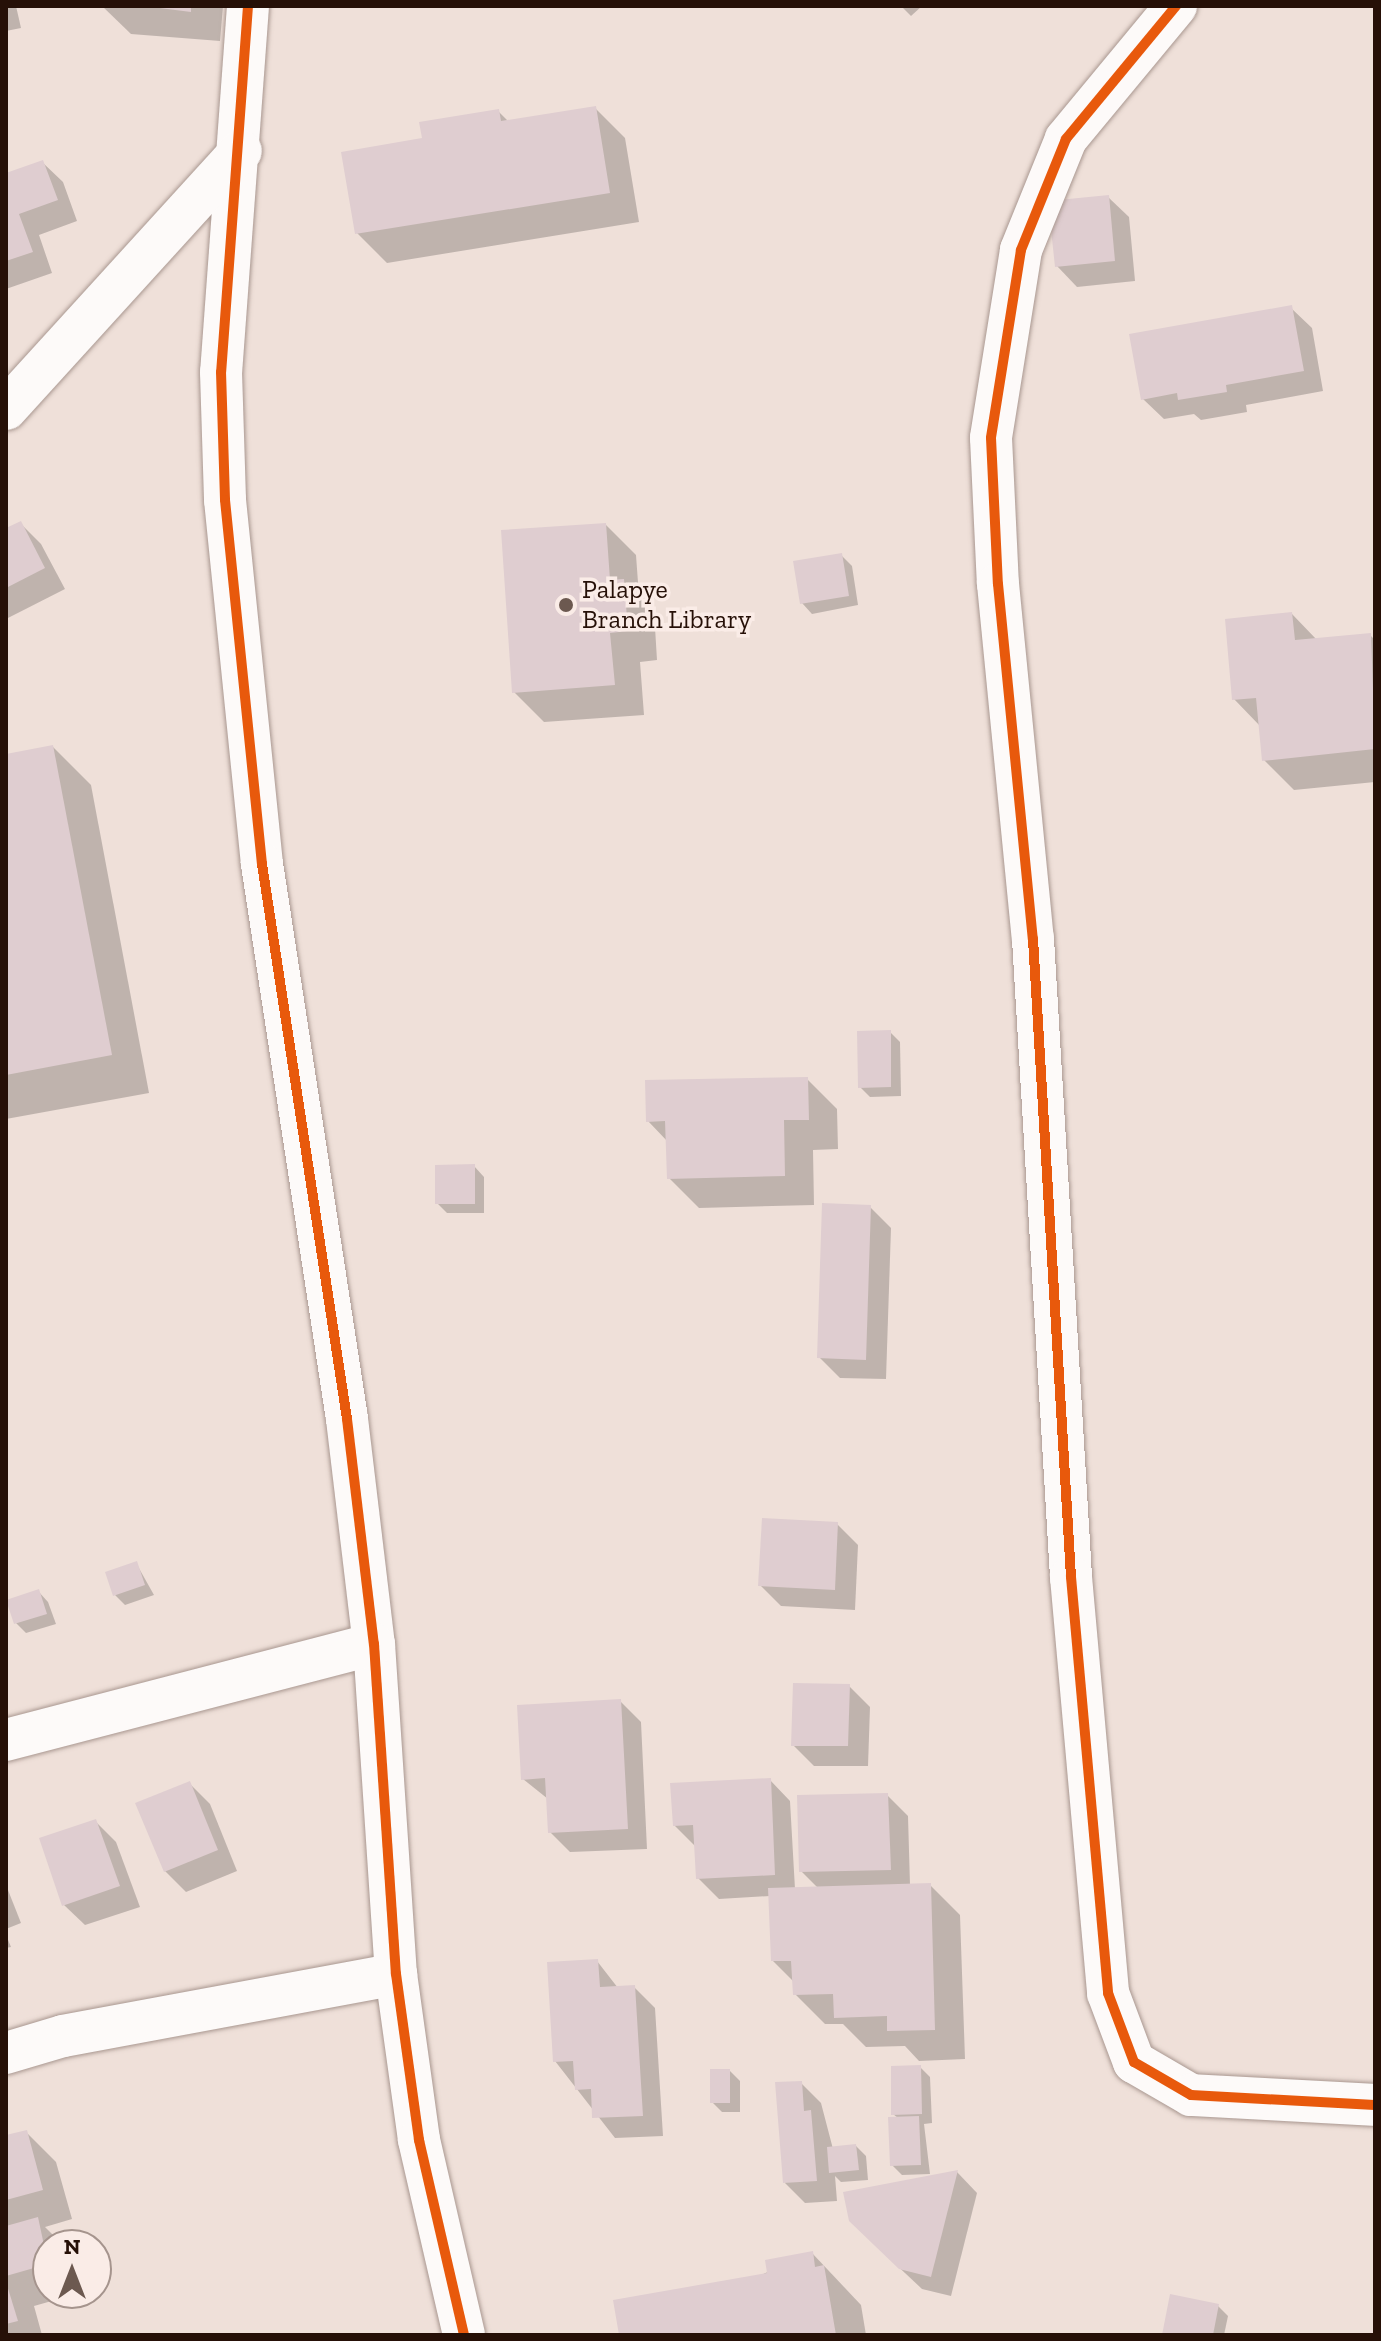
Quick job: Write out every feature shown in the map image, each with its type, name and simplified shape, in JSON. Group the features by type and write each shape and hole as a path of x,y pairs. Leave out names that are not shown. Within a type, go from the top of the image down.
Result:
{"street":[{"path":"248,6 241,151 221,372 225,500 262,864 345,1403 374,1644 396,1974 419,2140 464,2335"},
{"path":"1176,6 1066,139 1021,250 991,438 998,584 1033,939 1071,1577 1108,1993 1134,2062 1191,2095 1375,2105"},
{"path":"6,409 241,151"},
{"path":"6,1740 374,1644"},
{"path":"6,2053 63,2036 396,1974"}],"building":[{"path":"144,6 191,6 191,12"},
{"path":"596,106 610,193 355,234 341,152 422,138 419,122 499,109 501,121"},
{"path":"43,160 58,200 19,214 33,252 6,261 6,173"},
{"path":"1109,195 1115,261 1055,267 1048,201"},
{"path":"1292,305 1304,371 1226,385 1227,392 1178,400 1177,393 1141,400 1129,334"},
{"path":"21,521 45,568 6,588 6,528"},
{"name":"Palapye Branch Library","path":"606,523 610,580 624,579 628,631 610,633 615,685 512,693 501,530"},
{"path":"842,553 849,596 800,604 793,561"},
{"path":"1292,612 1295,640 1371,633 1375,749 1262,761 1256,698 1232,700 1225,619"},
{"path":"53,745 112,1055 6,1075 6,754"},
{"path":"891,1030 891,1087 858,1088 857,1031"},
{"path":"808,1077 809,1120 784,1120 785,1176 667,1179 665,1121 646,1122 645,1080"},
{"path":"475,1164 475,1204 435,1204 435,1165"},
{"path":"822,1203 871,1205 866,1360 817,1358"},
{"path":"762,1518 838,1522 835,1590 758,1586"},
{"path":"137,1561 145,1585 113,1596 105,1572"},
{"path":"39,1589 47,1614 14,1624 6,1600"},
{"path":"793,1683 850,1684 848,1746 791,1746"},
{"path":"621,1699 628,1829 548,1833 545,1778 521,1780 517,1705"},
{"path":"771,1778 775,1875 696,1879 693,1825 673,1826 670,1783"},
{"path":"190,1781 218,1850 164,1872 135,1803"},
{"path":"888,1793 891,1870 799,1872 797,1795"},
{"path":"96,1819 120,1886 62,1906 39,1838"},
{"path":"931,1883 935,2030 887,2031 887,2016 834,2018 833,1994 793,1995 791,1961 771,1961 768,1888"},
{"path":"598,1959 600,1987 635,1985 643,2116 592,2118 591,2089 575,2090 573,2061 553,2062 547,1962"},
{"path":"921,2065 922,2114 891,2115 891,2066"},
{"path":"710,2069 730,2069 730,2103 710,2103"},
{"path":"802,2081 804,2111 811,2110 817,2181 783,2183 775,2082"},
{"path":"919,2116 921,2165 890,2166 888,2117"},
{"path":"27,2130 43,2190 6,2200 6,2135"},
{"path":"856,2144 859,2170 829,2173 827,2147"},
{"path":"958,2170 931,2277 899,2269 849,2221 843,2192"},
{"path":"38,2217 41,2229 32,2229 32,2269 6,2276 6,2226"},
{"path":"813,2251 815,2267 824,2265 836,2335 619,2335 613,2300 767,2273 765,2260"},
{"path":"6,2282 18,2321 6,2324"},
{"path":"1170,2294 1219,2304 1213,2335 1162,2335"}],"cycle path":[{"path":"248,6 221,372 225,500 262,864 347,1419 374,1644 396,1974 419,2140 464,2335"},
{"path":"1176,6 1066,139 1021,250 991,438 998,584 1033,939 1071,1577 1108,1993 1134,2062 1191,2095 1375,2105"}],"place":[{"name":"Palapye Branch Library","path":"566,605"}]}
